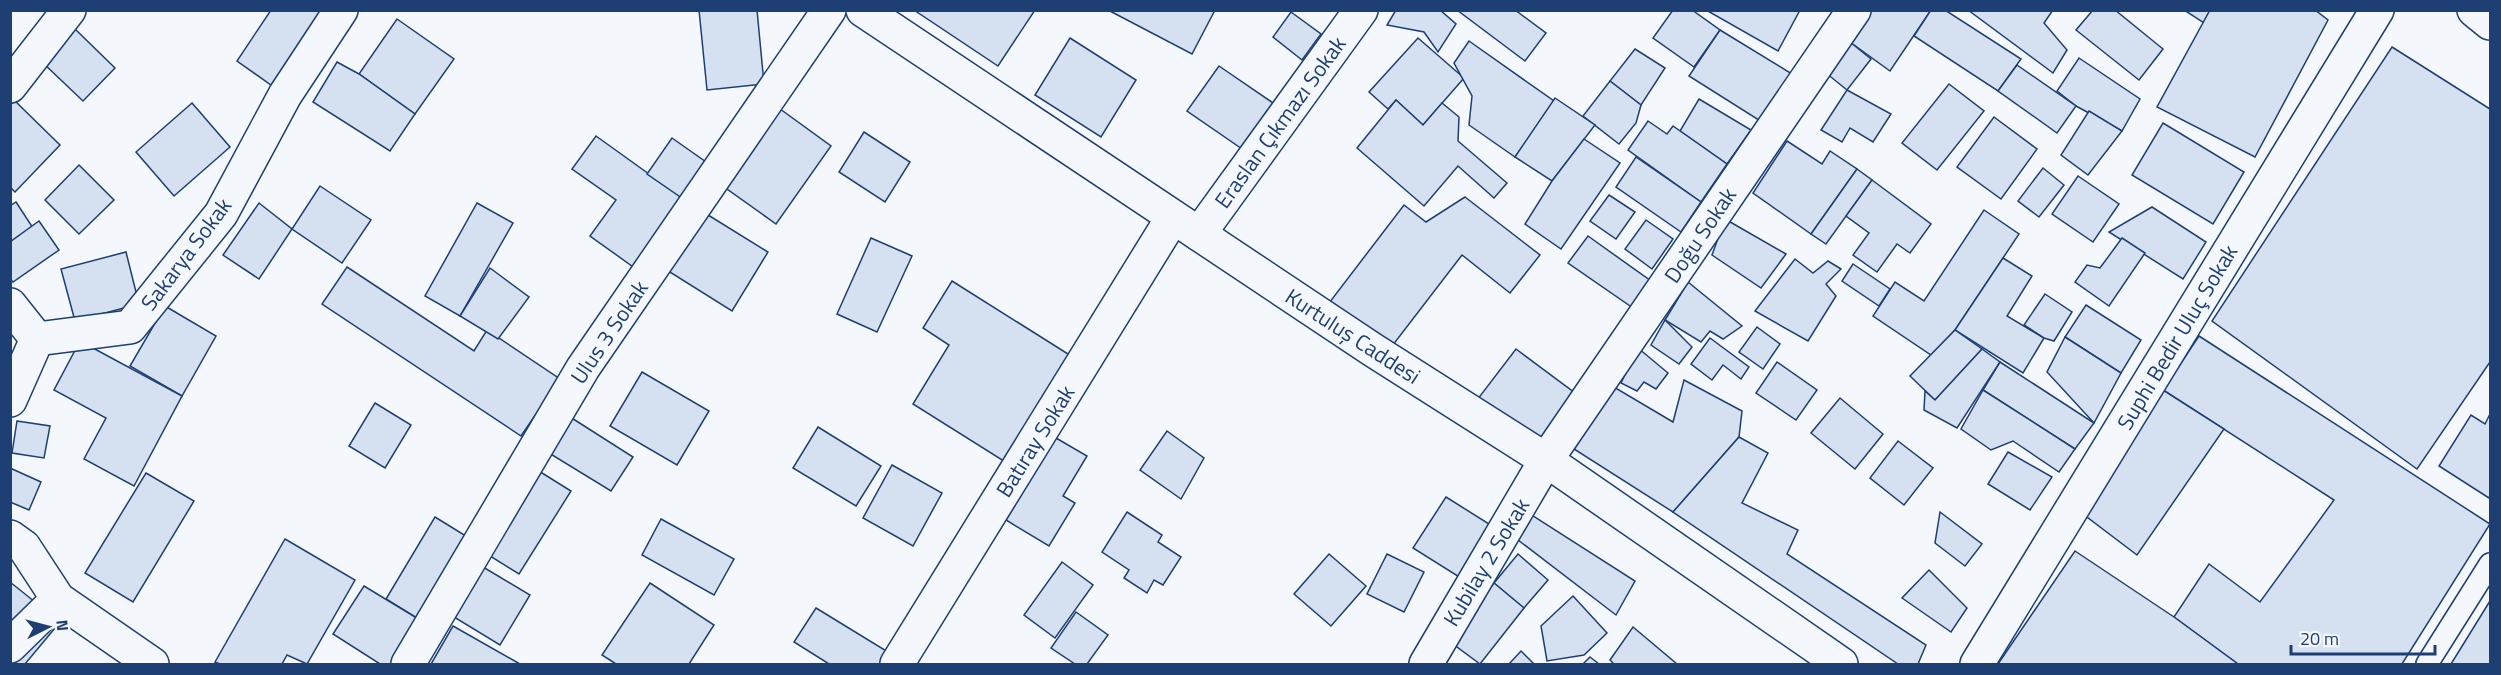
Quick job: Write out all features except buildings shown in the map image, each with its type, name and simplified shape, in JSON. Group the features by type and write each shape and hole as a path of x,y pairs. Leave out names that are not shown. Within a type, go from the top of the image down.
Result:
{"street":[{"path":"10,86 69,10"},
{"name":"Sakarya Sokak","path":"37,339 130,327 221,214 285,95 341,10"},
{"name":"Ulus 3 Sokak","path":"408,664 583,368 829,10"},
{"name":"Kurtuluş Caddesi","path":"863,10 1373,350 1546,460 1840,664"},
{"name":"Eraslan Çıkmazı Sokak","path":"1186,226 1360,10"},
{"name":"Doğu Sokak","path":"1546,460 1854,10"},
{"name":"Suphi Bedir Uluç Sokak","path":"1977,664 2378,10"},
{"path":"2474,10 2490,23"},
{"name":"Batıray Sokak","path":"897,664 1186,226"},
{"path":"10,305 37,339 10,400"},
{"name":"Kubilay 2 Sokak","path":"1426,664 1546,460"},
{"path":"10,537 24,547 58,599 152,664"},
{"path":"10,646 58,599"}],"lane":[{"path":"2427,664 2490,564"}]}
